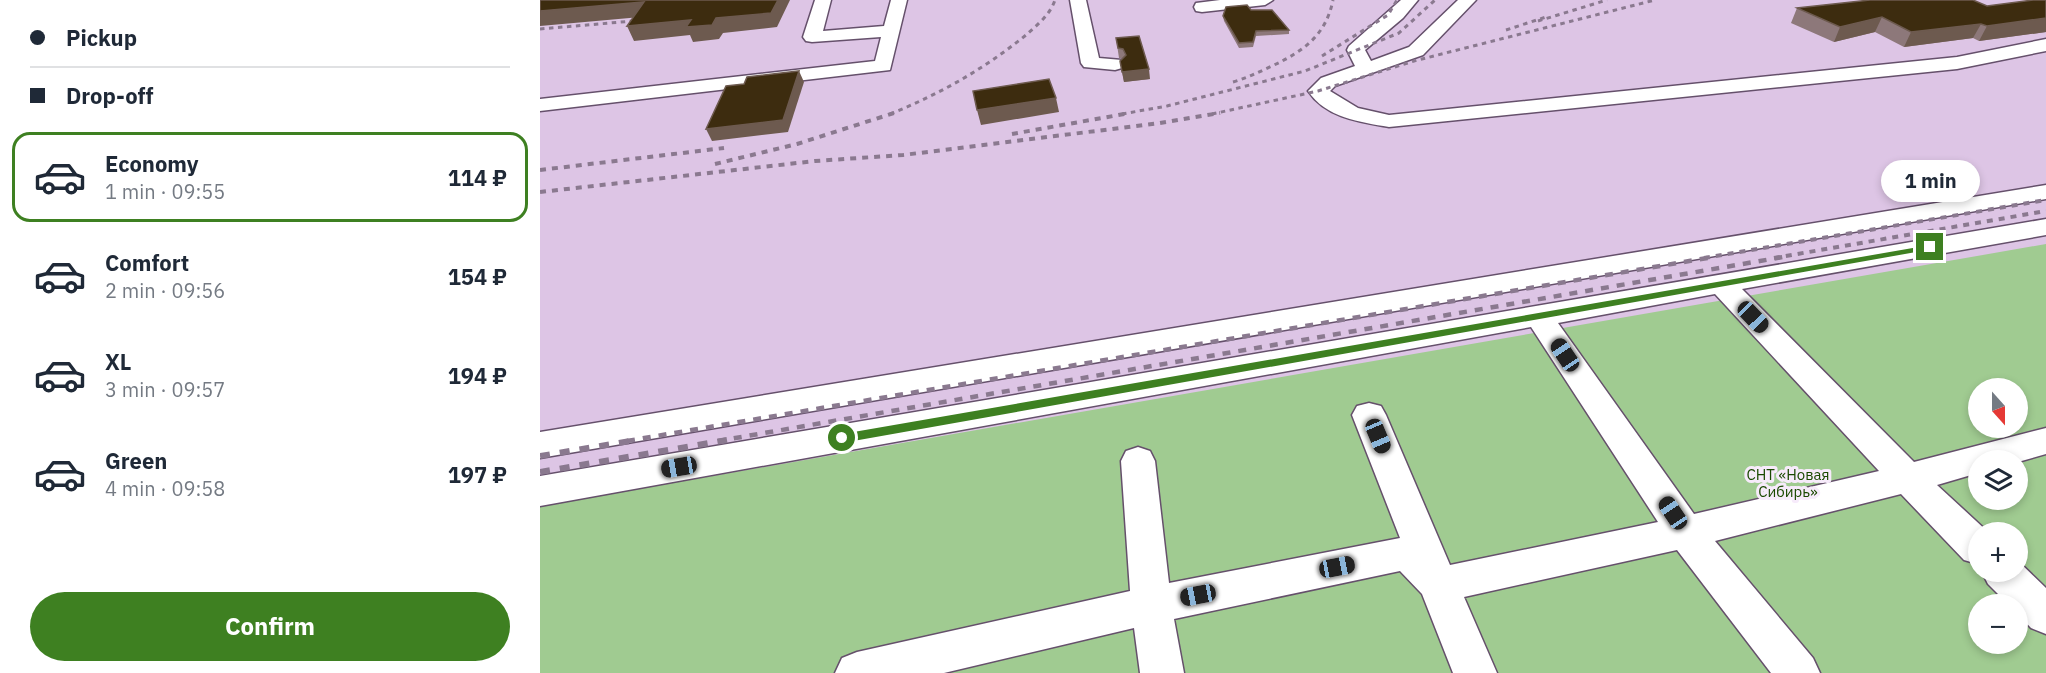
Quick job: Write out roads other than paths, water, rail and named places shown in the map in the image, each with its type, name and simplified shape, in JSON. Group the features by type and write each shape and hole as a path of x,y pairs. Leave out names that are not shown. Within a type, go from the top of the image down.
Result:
{"lane":[{"path":"823,0 812,37 892,31"},
{"path":"540,105 883,66 899,0"},
{"path":"1078,0 1090,63 1116,64"},
{"path":"1202,8 1265,0"},
{"path":"1366,69 1356,50 1363,40 1401,15 1410,0"},
{"path":"1468,0 1416,51 1328,82 1318,91 1346,113 1389,121 1957,63 2046,45"},
{"path":"540,445 2046,192"},
{"path":"540,491 2046,227"},
{"path":"1721,284 1968,538"},
{"path":"1538,316 1686,533 1798,673"},
{"path":"1369,415 1475,673"},
{"path":"1440,585 1686,533 1909,480 2046,441"},
{"path":"1138,462 1151,605 1162,673"},
{"path":"862,672 1151,605 1407,553 1440,585"},
{"path":"2012,582 2046,615"}],"railway":[{"path":"890,114 944,89 994,59 1039,23 1047,15 1055,0"},
{"path":"1233,82 1272,66 1304,48 1325,23 1333,0"},
{"path":"1322,56 1388,15 1397,0"},
{"path":"1122,114 1167,106 1305,71 1399,33 1435,0"},
{"path":"1538,21 1607,0"},
{"path":"1212,114 1318,91 1414,61 1655,0"},
{"path":"1506,30 1546,17"},
{"path":"540,29 645,20"},
{"path":"715,164 797,144 894,113"},
{"path":"1012,134 1130,113"},
{"path":"540,192 815,161 903,155 1160,123 1220,113"},
{"path":"540,170 724,148"},
{"path":"1704,258 2046,200"},
{"path":"1774,258 2046,211"},
{"path":"627,441 1713,257"},
{"path":"718,441 1783,257"},
{"path":"540,456 636,440"},
{"path":"540,472 727,440"}],"park label":[{"name":"СНТ «Новая Сибирь»","path":"1788,482"}]}
